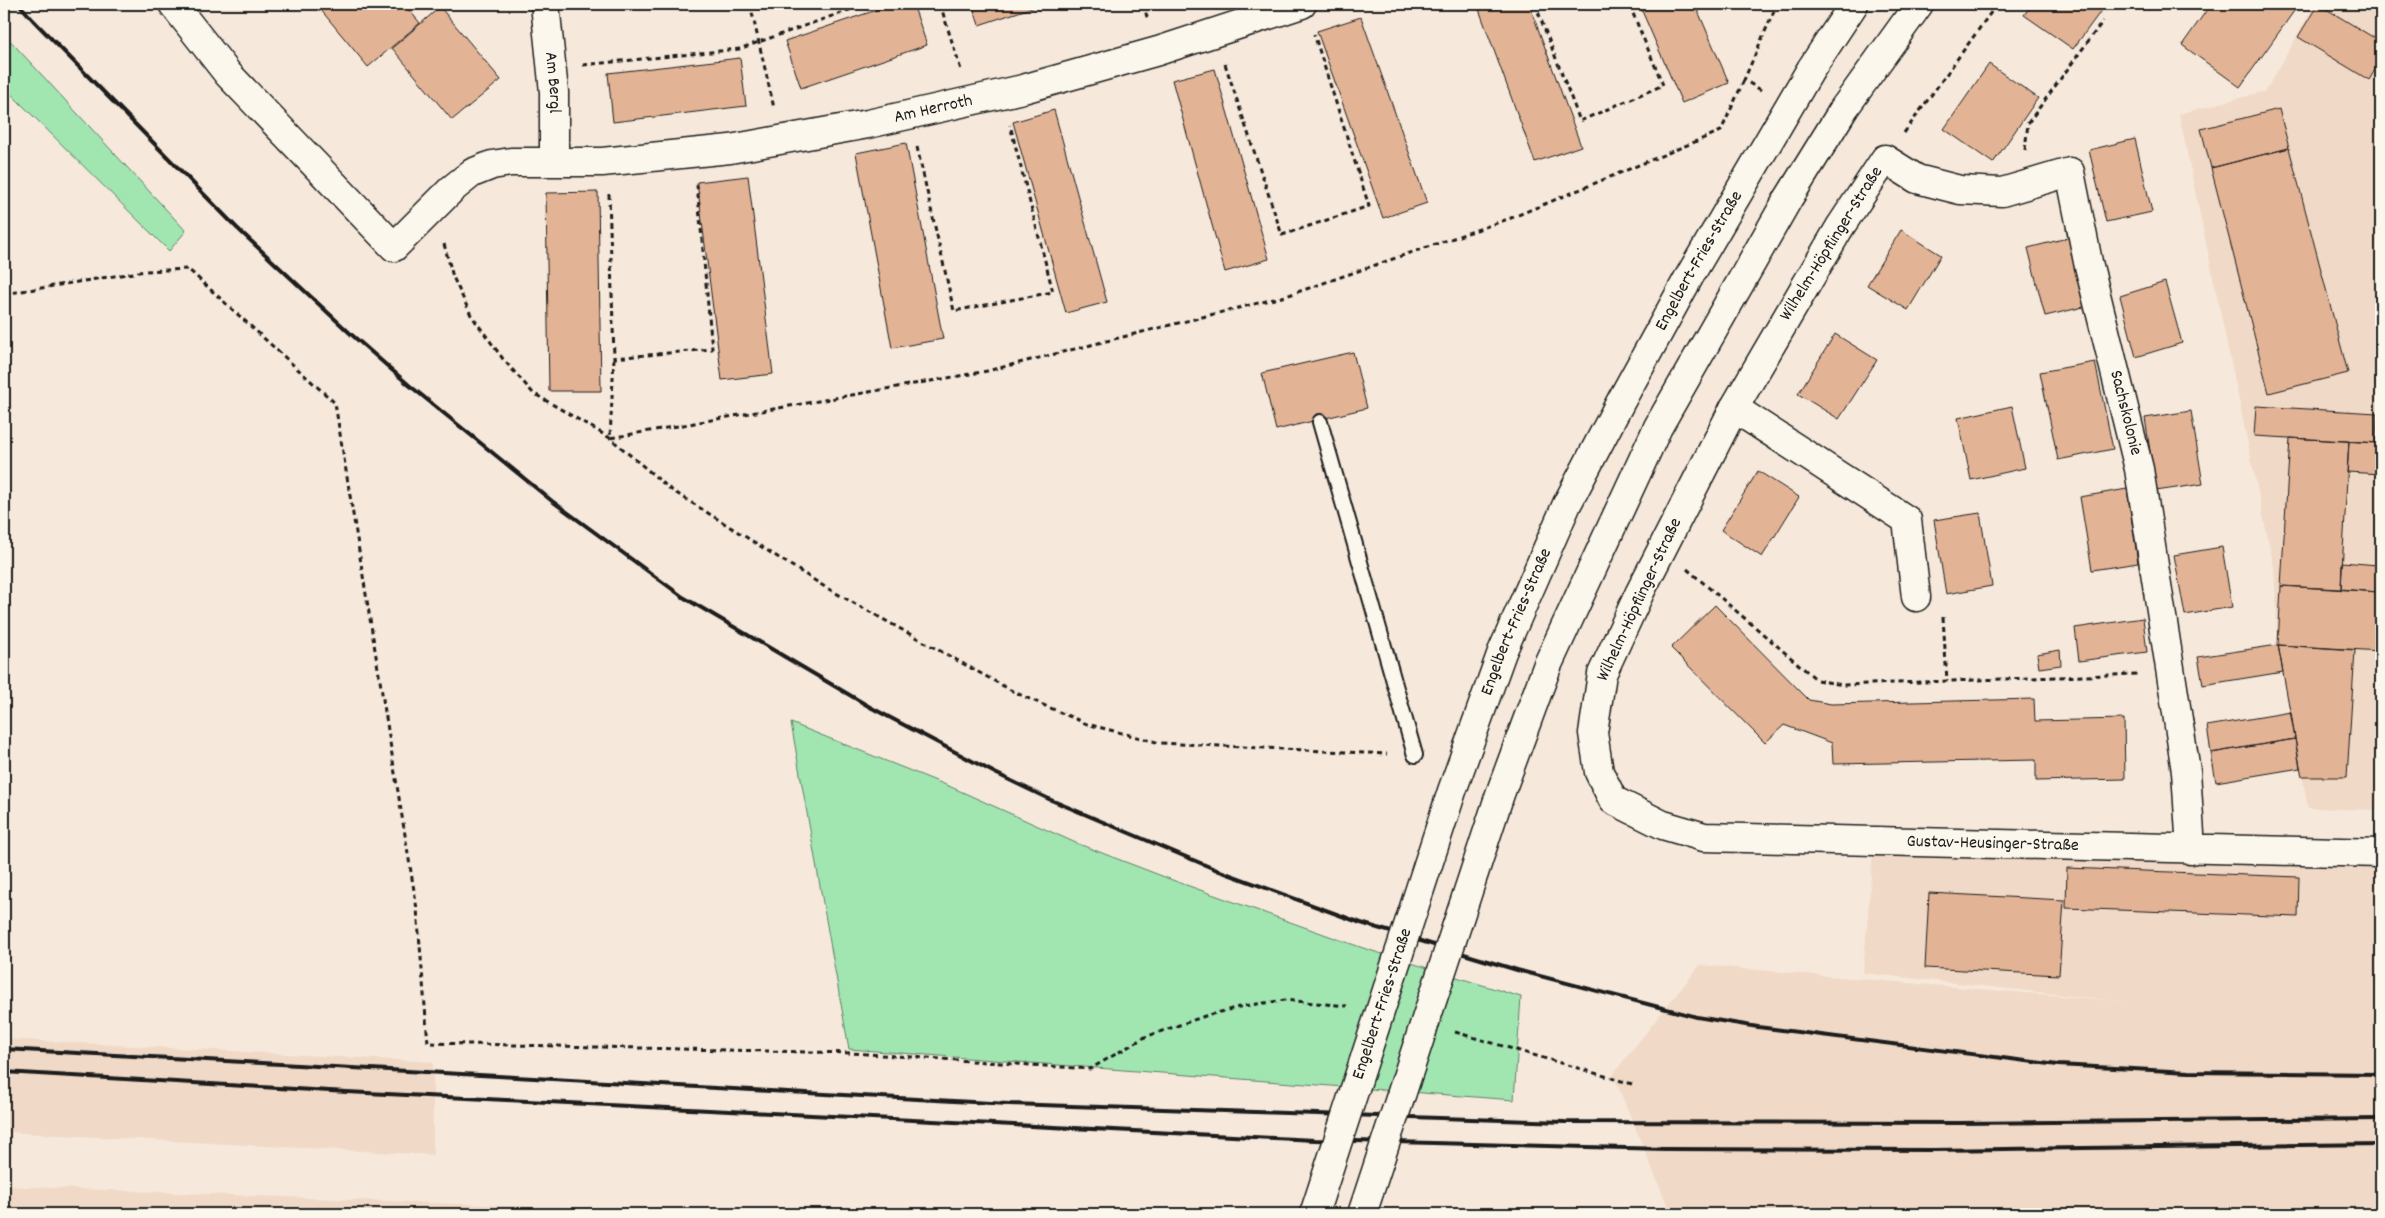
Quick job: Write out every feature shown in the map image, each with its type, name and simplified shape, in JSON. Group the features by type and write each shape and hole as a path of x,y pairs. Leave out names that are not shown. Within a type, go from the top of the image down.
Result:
{"street":[{"name":"Am Herroth","path":"173,4 228,74 394,247 472,173 492,164 608,161 730,149 909,115 1002,93 1158,51 1302,4"},
{"name":"Am Bergl","path":"544,4 554,92 554,161"},
{"name":"Engelbert-Fries-Straße","path":"1314,1214 1452,791 1502,652 1567,504 1703,252 1811,69 1854,4"},
{"path":"1362,1214 1500,794 1548,664 1658,427 1788,199 1845,107 1919,4"},
{"name":"Sachskolonie","path":"1885,159 1917,179 1960,190 2002,192 2070,172 2088,262 2139,469 2186,771 2191,850"},
{"name":"Wilhelm-Höpflinger-Straße","path":"1613,800 1599,772 1593,733 1602,674 1662,548 1734,408 1825,252 1885,159"},
{"path":"1734,408 1907,520 1916,597"},
{"name":"Gustav-Heusinger-Straße","path":"1613,800 1663,825 1704,837 2381,853"}],"lane":[{"path":"1320,422 1415,755"}],"path":[{"path":"750,4 782,140"},
{"path":"551,68 739,49 866,4"},
{"path":"940,4 970,101"},
{"path":"1535,4 1580,121 1663,85 1629,4"},
{"path":"1885,159 1997,4"},
{"path":"2031,183 2025,151 2028,123 2103,21"},
{"path":"1215,32 1282,235 1369,206 1314,31"},
{"path":"610,438 987,371 1286,296 1511,218 1721,131 1744,80"},
{"path":"909,115 954,311 1053,292 1002,93"},
{"path":"614,358 712,349 694,152"},
{"path":"608,161 614,358 610,438"},
{"path":"436,207 453,277 471,315 503,359 533,393 610,438 670,489 825,587 1016,693 1087,724 1160,743 1415,755"},
{"path":"4,294 145,271 188,269 335,403 417,909 428,1043 852,1053 1090,1069 1145,1037 1205,1016 1243,1006 1285,1000 1350,1006"},
{"path":"1662,548 1817,680 1843,685 2172,673"},
{"path":"1916,597 1927,596 1942,606 1946,681"},
{"path":"1453,1031 1632,1084"}],"shaded area":[{"path":"2315,4 2381,4 2381,750 2378,810 2308,808 2278,645 2274,568 2179,114 2266,91"},
{"path":"1873,852 2381,859 2381,1214 1671,1214 1613,1074 1700,965 2129,1002 1863,973"},
{"path":"4,1039 433,1062 433,1155 4,1132"},
{"path":"4,1186 714,1214 4,1214"}],"green space":[{"path":"4,34 186,231 169,251 4,87"},
{"path":"791,723 951,787 1076,843 1175,881 1363,948 1521,997 1514,1100 849,1049"}],"building":[{"path":"316,4 404,4 420,23 368,67"},
{"path":"894,4 913,4 927,45 801,88 785,41"},
{"path":"972,4 1043,4 979,25"},
{"path":"1477,4 1529,4 1581,146 1535,162"},
{"path":"1639,4 1695,4 1729,83 1682,103"},
{"path":"2032,4 2106,4 2073,49 2024,15"},
{"path":"2211,4 2299,4 2240,87 2182,45"},
{"path":"2318,4 2381,42 2381,60 2369,80 2298,37"},
{"path":"440,7 501,80 452,120 392,48"},
{"path":"1361,17 1427,203 1383,218 1317,31"},
{"path":"740,58 746,106 613,122 608,73"},
{"path":"1989,64 2038,98 1993,163 1944,129"},
{"path":"1215,69 1269,259 1225,272 1172,80"},
{"path":"2279,109 2289,148 2211,168 2201,129"},
{"path":"1054,110 1107,302 1066,313 1013,122"},
{"path":"2135,139 2152,212 2106,222 2089,150"},
{"path":"906,143 943,339 892,348 856,153"},
{"path":"2289,148 2348,373 2269,393 2211,168"},
{"path":"748,176 773,374 722,380 697,182"},
{"path":"598,192 601,391 549,391 546,193"},
{"path":"1901,230 1941,255 1908,310 1867,285"},
{"path":"2071,237 2088,306 2045,316 2028,248"},
{"path":"2165,282 2182,343 2136,357 2120,296"},
{"path":"1835,334 1877,360 1839,419 1798,394"},
{"path":"1353,352 1367,408 1276,430 1262,373"},
{"path":"2095,362 2113,449 2058,460 2040,372"},
{"path":"2012,406 2025,468 1971,480 1958,418"},
{"path":"2256,406 2377,413 2376,443 2254,436"},
{"path":"2191,411 2203,484 2156,491 2145,418"},
{"path":"2290,438 2349,441 2341,589 2281,586"},
{"path":"2349,441 2381,443 2381,474 2347,472"},
{"path":"1758,471 1799,497 1762,557 1721,530"},
{"path":"2127,489 2138,563 2092,570 2080,497"},
{"path":"1980,513 1992,586 1946,594 1934,520"},
{"path":"2222,547 2232,607 2185,615 2174,555"},
{"path":"2342,562 2378,565 2377,592 2341,589"},
{"path":"2281,586 2381,592 2381,651 2278,645"},
{"path":"1715,605 1809,700 1831,704 2034,699 2035,721 2124,719 2125,779 2036,781 2036,760 1833,764 1832,743 1784,725 1765,743 1671,648"},
{"path":"2143,618 2147,652 2079,661 2075,628"},
{"path":"2278,645 2283,672 2203,685 2198,657"},
{"path":"2278,645 2355,650 2347,777 2302,777"},
{"path":"2060,650 2061,665 2039,668 2037,654"},
{"path":"2291,712 2295,739 2211,753 2207,726"},
{"path":"2295,739 2300,768 2216,782 2211,753"},
{"path":"2067,868 2299,877 2298,917 2066,908"},
{"path":"1929,893 2064,900 2059,975 1925,968"}],"railway":[{"path":"19,4 237,228 409,385 552,501 683,597 870,707 995,773 1051,800 1217,870 1361,923 1517,970 1697,1017 1758,1027 2058,1065 2189,1072 2381,1074"},
{"path":"4,1049 1009,1104 1565,1122 1959,1123 2381,1119"},
{"path":"4,1072 347,1092 1315,1140 1665,1149 1934,1150 2381,1144"}]}
